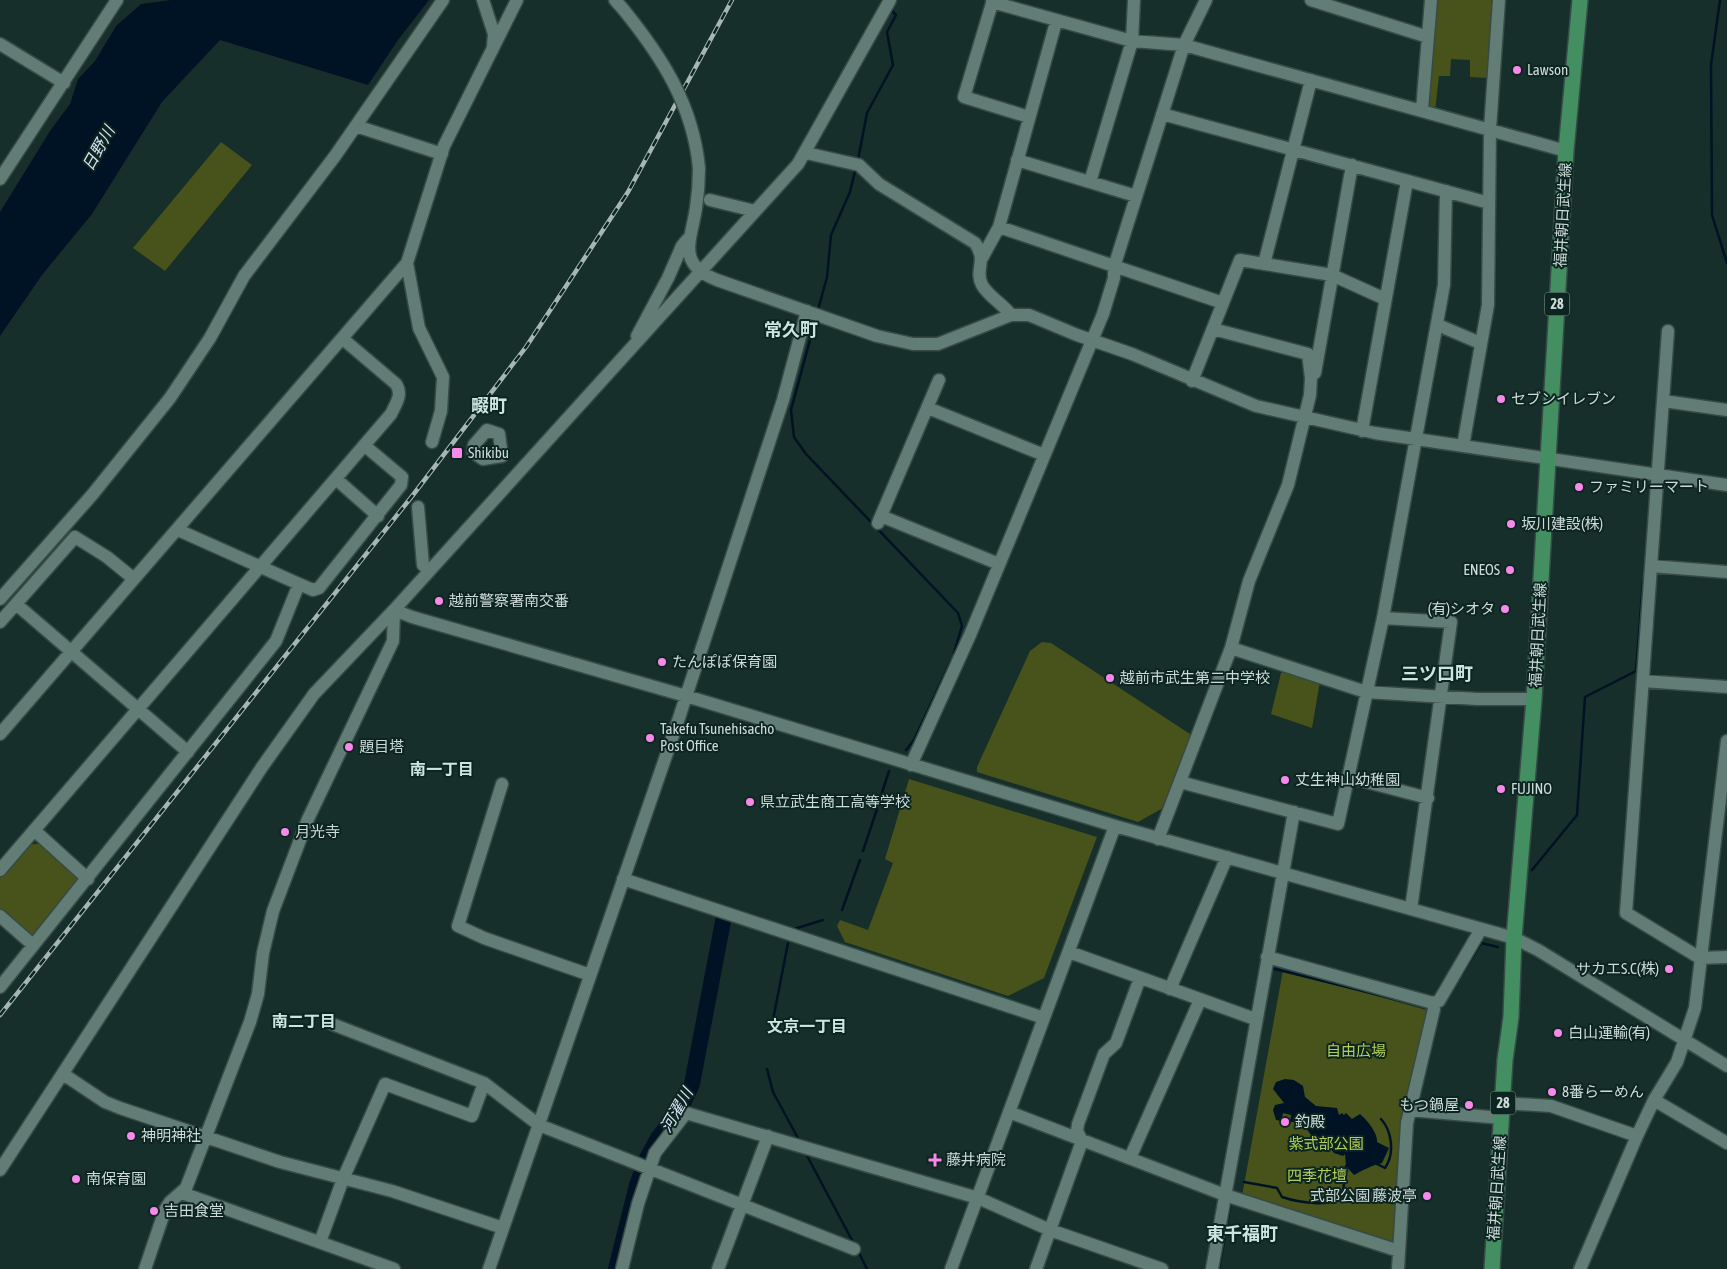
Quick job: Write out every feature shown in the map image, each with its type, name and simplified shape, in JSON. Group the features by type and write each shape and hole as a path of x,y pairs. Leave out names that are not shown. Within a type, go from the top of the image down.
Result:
{"main road":[{"name":"福井朝日武生線","path":"1492,1269 1505,1060 1511,1017 1514,938 1534,700 1566,151 1580,0"}],"street":[{"path":"0,179 117,0"},
{"path":"0,599 86,502 170,398 210,338 244,276 316,182 443,0"},
{"path":"483,0 494,34 493,50"},
{"path":"0,734 343,339 406,263 442,154 517,0"},
{"path":"1090,182 1132,41 1134,0"},
{"path":"911,765 970,635 1106,305 1114,278 1114,267 1184,45 1206,0"},
{"path":"1311,0 1428,37"},
{"path":"1422,110 1431,0"},
{"path":"1463,446 1488,305 1490,129 1499,0"},
{"path":"1029,116 964,97 992,1 1056,22 1132,41 1184,45 1566,151"},
{"path":"619,4 662,59 679,90 693,128 699,168 696,208 690,236 690,258 700,272 717,280 877,336 913,344 938,344 1011,314 1029,315 1132,354 1246,404 1362,430 1727,485"},
{"path":"0,1170 285,735 314,694 394,610 756,211 806,153 888,4"},
{"path":"1011,314 982,286 980,274 982,258 999,227 1056,22"},
{"path":"0,44 64,83"},
{"path":"1264,264 1310,80"},
{"path":"1162,114 1489,203"},
{"path":"356,126 442,154"},
{"path":"806,153 859,166 879,184 975,243 982,258"},
{"path":"1017,160 1136,196"},
{"path":"1158,839 1231,648 1249,582 1288,486 1305,418 1352,165"},
{"path":"1362,430 1407,181"},
{"path":"1180,782 1338,824 1383,618 1438,325 1444,285 1446,191"},
{"path":"710,200 756,211"},
{"path":"999,227 1223,303"},
{"path":"634,345 640,328 668,278 682,246 690,236"},
{"path":"1192,381 1240,260 1332,276 1385,299"},
{"path":"406,263 419,328 443,377 441,410 432,442"},
{"path":"489,1269 686,696 783,400 814,313"},
{"path":"1438,325 1480,343"},
{"path":"1213,330 1308,354 1311,387"},
{"path":"1668,331 1664,401 1656,474 1626,913 1700,958 1727,958"},
{"path":"2,863 34,830 139,709 391,414 400,397 400,390 396,384 343,339"},
{"path":"939,380 879,520 998,564"},
{"path":"1664,401 1727,410"},
{"path":"928,408 1044,455"},
{"path":"178,530 313,590 318,588 378,516 401,485 402,477 364,445"},
{"path":"502,456 520,470"},
{"path":"336,479 378,516"},
{"path":"418,507 423,565 429,571"},
{"path":"0,622 75,537 108,557 134,579"},
{"path":"1651,566 1727,572"},
{"path":"0,987 276,641 299,584"},
{"path":"16,604 188,752"},
{"path":"394,610 421,620 686,696 1158,839 1514,938 1538,950 1727,1066"},
{"path":"145,1269 167,1205 186,1188 207,1137 252,1013 273,911 308,819 393,641 394,610"},
{"path":"1383,618 1451,622 1428,798 1411,909"},
{"path":"1231,648 1366,692 1534,700"},
{"path":"1643,681 1727,687"},
{"path":"1585,1268 1637,1136 1654,1100 1674,1067 1695,1008 1725,772 1727,741"},
{"path":"1348,777 1428,798"},
{"path":"502,784 458,926 484,938 590,975"},
{"path":"1212,1269 1294,812"},
{"path":"951,1269 1115,826"},
{"path":"34,830 88,879"},
{"path":"1170,989 1227,857"},
{"path":"623,879 1044,1018"},
{"path":"0,916 33,945"},
{"path":"1267,957 1432,1003 1439,1000 1481,929"},
{"path":"1069,952 1256,1019"},
{"path":"1036,1269 1082,1140 1078,1131 1078,1124 1104,1054 1116,1043 1140,978"},
{"path":"1130,1158 1200,1000"},
{"path":"1398,1269 1409,1110 1434,1009 1432,1003"},
{"path":"332,1024 484,1083 539,1125 854,1249"},
{"path":"63,1074 112,1105 280,1162 410,1196 503,1228"},
{"path":"320,1242 343,1179 385,1084 472,1116 484,1083"},
{"path":"1654,1100 1727,1143"},
{"path":"1409,1110 1502,1110 1551,1106 1637,1136"},
{"path":"1009,1112 1225,1195 1399,1251"},
{"path":"625,1268 649,1168 659,1146 686,1113 978,1198 1050,1230 1162,1269"},
{"path":"718,1269 768,1136"},
{"path":"182,1193 394,1269"}],"green space":[{"path":"1436,0 1492,0 1487,78 1470,77 1470,60 1451,59 1450,76 1439,76 1435,111 1427,109"},
{"path":"221,142 252,165 165,271 133,248"},
{"path":"1042,642 1051,643 1193,736 1163,808 1138,822 977,772 977,767 1030,651"},
{"path":"1286,670 1320,681 1312,728 1271,714 1281,673"},
{"path":"909,779 1097,837 1044,978 1008,996 845,942 837,926 840,920 868,930 893,863 885,859"},
{"path":"43,843 80,876 81,883 35,937 30,936 0,911 0,877 27,845"},
{"name":"紫式部公園","path":"1283,970 1430,1011 1402,1112 1395,1240 1390,1244 1242,1196"}],"water":[{"name":"日野川","path":"171,0 429,0 398,40 368,85 220,40 162,102 92,214 42,275 0,336 0,212 50,131 70,104 78,79 95,61 116,26 141,4"},
{"path":"1285,1079 1294,1080 1303,1086 1305,1097 1316,1106 1337,1108 1339,1115 1346,1113 1352,1119 1360,1114 1374,1131 1377,1142 1389,1148 1382,1163 1354,1175 1346,1166 1345,1154 1343,1156 1334,1153 1324,1140 1314,1139 1300,1120 1299,1122 1290,1122 1291,1115 1283,1113 1281,1121 1276,1120 1273,1110 1275,1105 1284,1103 1273,1089 1276,1082"}],"waterway":[{"path":"1720,0 1711,65 1712,215 1727,263"},
{"path":"858,160 867,113 893,65 887,32 896,15 889,8"},
{"path":"818,310 827,277 831,235 850,192 856,167"},
{"path":"816,318 791,410 794,437 806,454 958,613 962,626 954,653"},
{"path":"1532,870 1577,815 1585,697 1636,671 1643,582 1645,579"},
{"path":"906,750 914,740 951,661"},
{"path":"880,799 889,771"},
{"path":"863,851 877,809"},
{"path":"842,910 860,860"},
{"name":"河濯川","path":"616,1269 637,1185 646,1160 658,1138 680,1110 692,1084 724,916"},
{"path":"794,929 823,920"},
{"path":"772,1025 788,943"},
{"path":"1462,974 1481,943 1498,947"},
{"path":"1271,968 1407,1002"},
{"path":"767,1069 773,1092 799,1140"},
{"path":"1377,1164 1385,1168 1391,1150 1390,1136 1381,1119"},
{"path":"805,1152 854,1244"},
{"path":"1244,1182 1277,1188 1282,1197 1314,1203 1332,1202 1342,1194 1346,1166"},
{"path":"1219,1269 1231,1201"},
{"path":"858,1251 867,1269"}],"railway":[{"path":"0,1015 413,495 526,347 628,192 732,0"}],"place":[{"name":"Lawson","path":"1517,70"},
{"name":"セブンイレブン","path":"1501,399"},
{"name":"Shikibu","path":"457,453"},
{"name":"ファミリーマート","path":"1579,487"},
{"name":"坂川建設(株)","path":"1511,524"},
{"name":"ENEOS","path":"1510,570"},
{"name":"越前警察署南交番","path":"439,601"},
{"name":"(有)シオタ","path":"1505,609"},
{"name":"たんぽぽ保育園","path":"662,662"},
{"name":"越前市武生第二中学校","path":"1110,678"},
{"name":"Takefu Tsunehisacho Post Office","path":"650,738"},
{"name":"題目塔","path":"349,747"},
{"name":"丈生神山幼稚園","path":"1285,780"},
{"name":"FUJINO","path":"1501,789"},
{"name":"県立武生商工高等学校","path":"750,802"},
{"name":"月光寺","path":"285,832"},
{"name":"サカエS.C(株)","path":"1669,969"},
{"name":"白山運輸(有)","path":"1558,1033"},
{"name":"8番らーめん","path":"1552,1092"},
{"name":"もつ鍋屋","path":"1469,1105"},
{"name":"釣殿","path":"1285,1122"},
{"name":"神明神社","path":"131,1136"},
{"name":"藤井病院","path":"935,1160"},
{"name":"南保育園","path":"76,1179"},
{"name":"式部公園 藤波亭","path":"1427,1196"},
{"name":"吉田食堂","path":"154,1211"}],"district":[{"name":"常久町","path":"791,330"},
{"name":"畷町","path":"489,406"},
{"name":"三ツ口町","path":"1437,674"},
{"name":"南一丁目","path":"442,769"},
{"name":"南二丁目","path":"304,1021"},
{"name":"文京一丁目","path":"807,1026"},
{"name":"東千福町","path":"1242,1234"}],"park label":[{"name":"自由広場","path":"1356,1051"},
{"name":"四季花壇","path":"1317,1176"}]}
